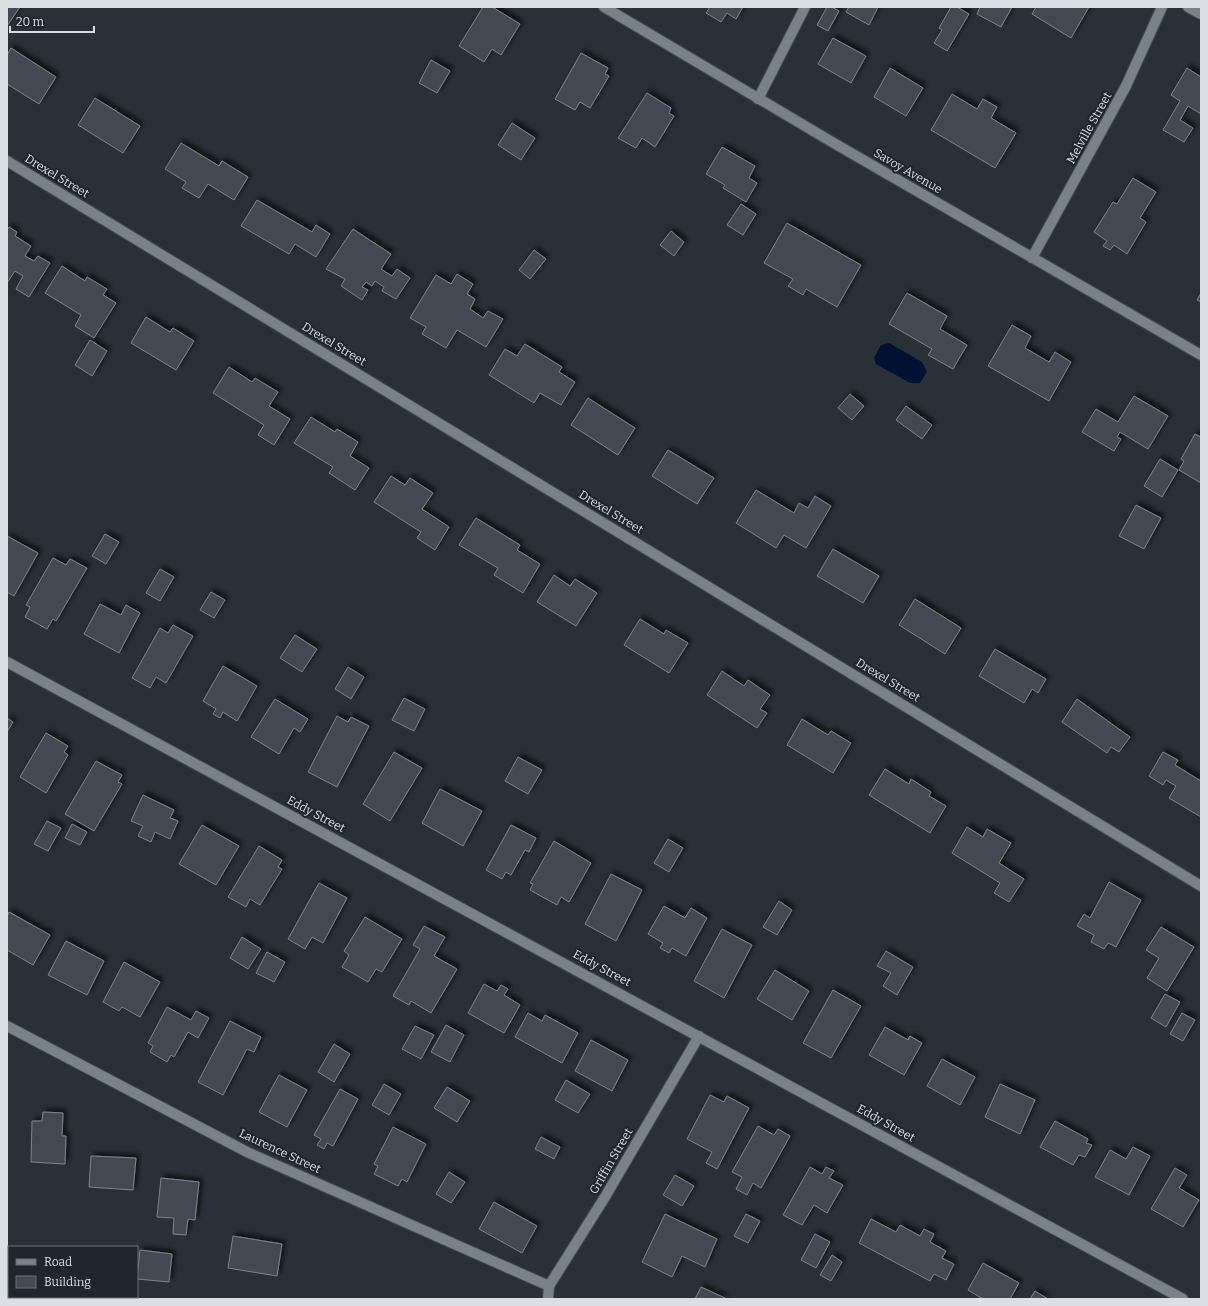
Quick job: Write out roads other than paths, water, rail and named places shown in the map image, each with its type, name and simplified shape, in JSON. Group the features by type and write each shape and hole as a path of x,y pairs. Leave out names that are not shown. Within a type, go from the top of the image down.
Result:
{"street":[{"name":"Savoy Avenue","path":"604,7 1032,258 1201,355"},
{"path":"758,98 805,7"},
{"name":"Melville Street","path":"1032,258 1126,86 1162,7"},
{"path":"1188,7 1201,14"},
{"name":"Drexel Street","path":"7,161 1201,886"},
{"name":"Eddy Street","path":"7,662 1183,1299"},
{"name":"Laurence Street","path":"7,1026 247,1152 549,1286"},
{"name":"Griffin Street","path":"548,1299 549,1286 606,1197 699,1036"}],"water":[{"path":"889,343 922,362 927,372 920,383 910,383 876,364 874,358 881,345"}]}
